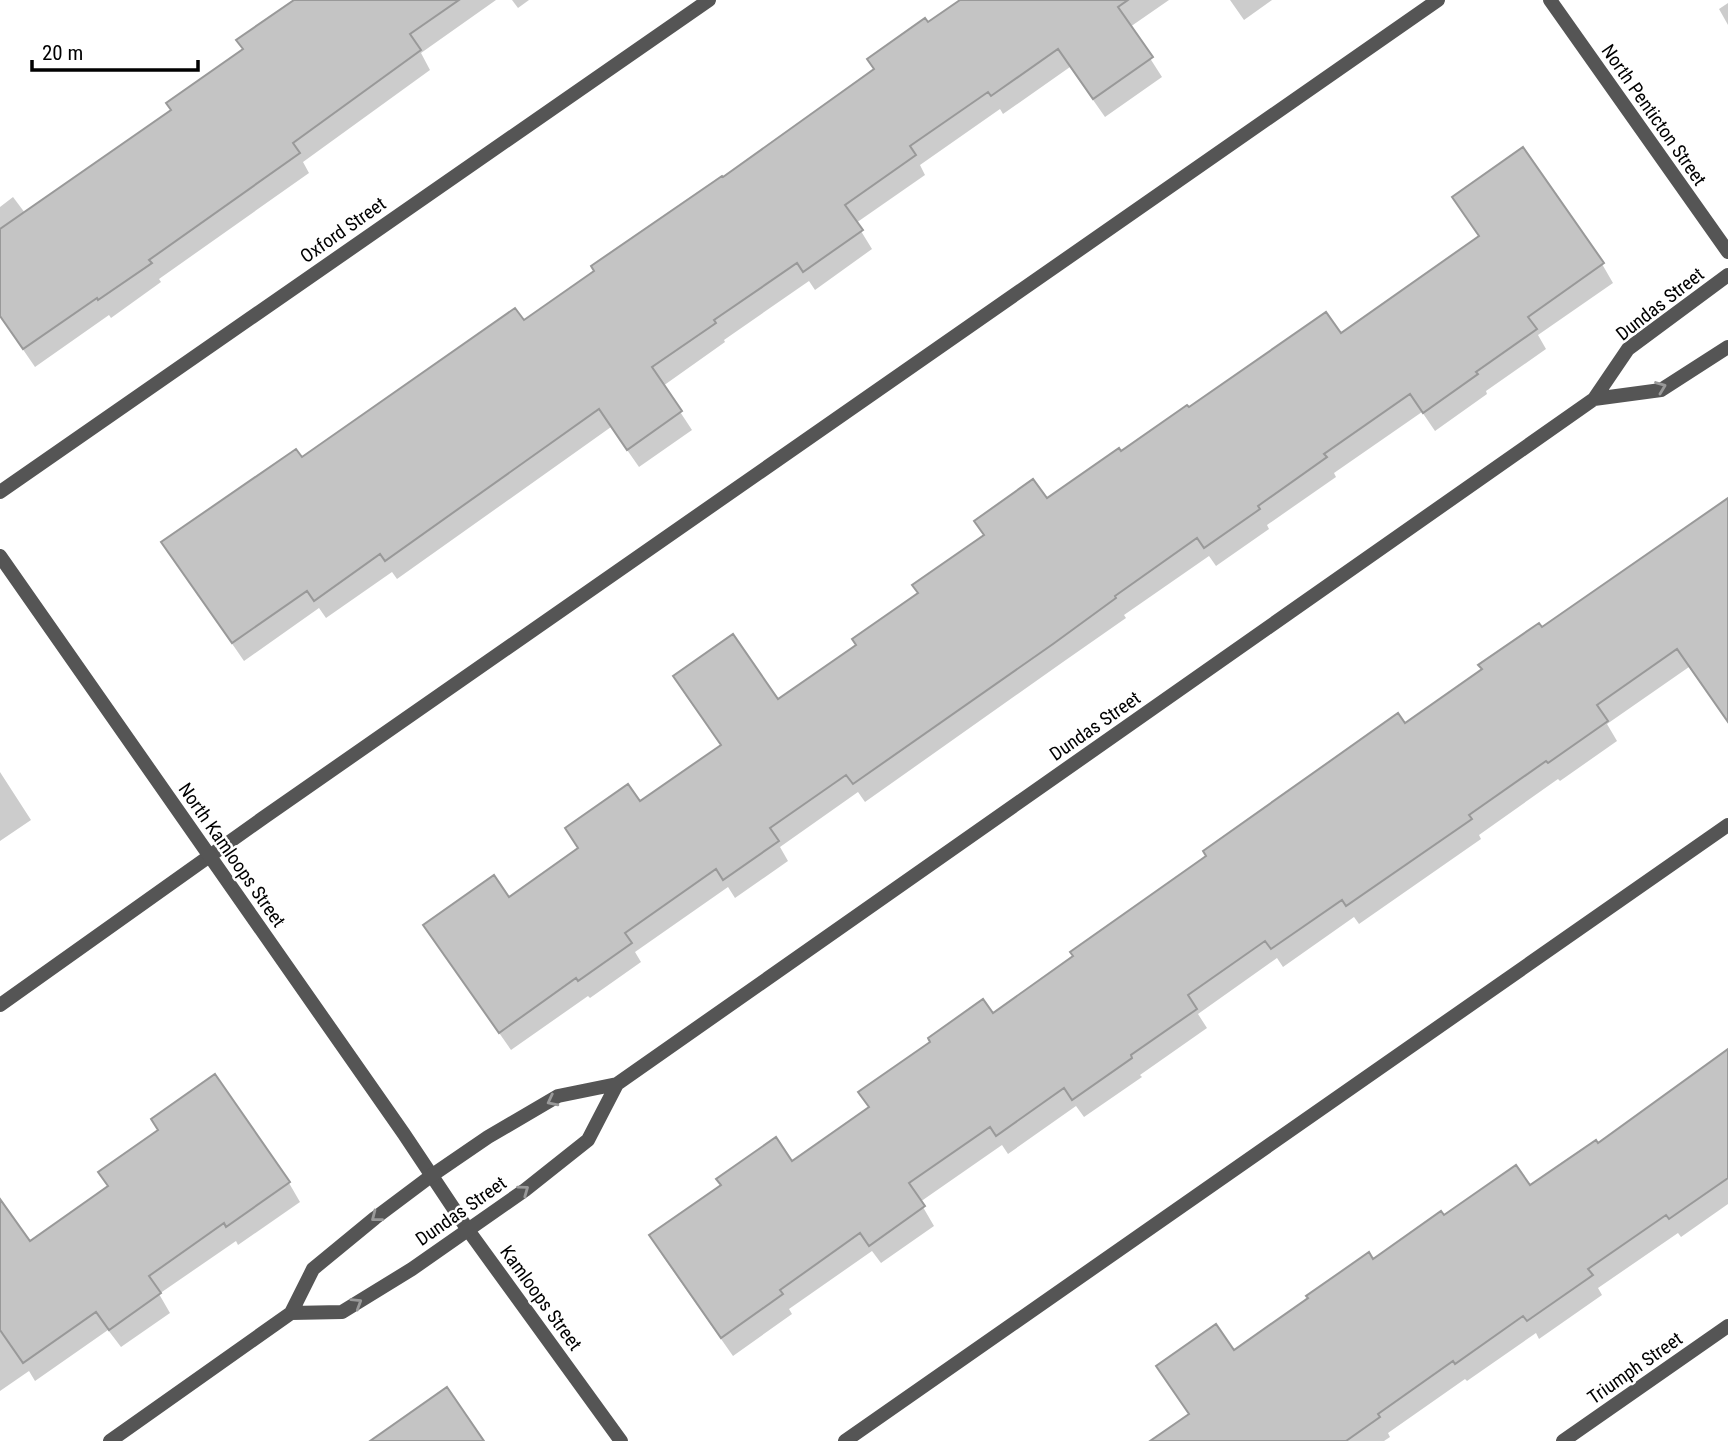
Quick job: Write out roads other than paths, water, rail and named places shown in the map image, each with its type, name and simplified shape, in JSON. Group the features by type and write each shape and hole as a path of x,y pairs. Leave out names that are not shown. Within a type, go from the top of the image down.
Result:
{"street":[{"name":"Oxford Street","path":"0,492 709,0"},
{"path":"0,1005 209,856 1438,0"},
{"name":"North Penticton Street","path":"1549,0 1728,252"},
{"name":"Dundas Street","path":"110,1441 291,1313 313,1269 431,1176 488,1137 558,1096 617,1084 1594,399 1629,349 1728,275"},
{"name":"Dundas Street","path":"1594,399 1661,390 1728,347"},
{"name":"North Kamloops Street","path":"0,556 431,1176"},
{"path":"845,1441 1728,825"},
{"name":"Dundas Street","path":"291,1313 342,1312 412,1269 468,1230 588,1140 617,1084"},
{"name":"Kamloops Street","path":"431,1176 621,1441"},
{"name":"Triumph Street","path":"1563,1441 1728,1326"}]}
